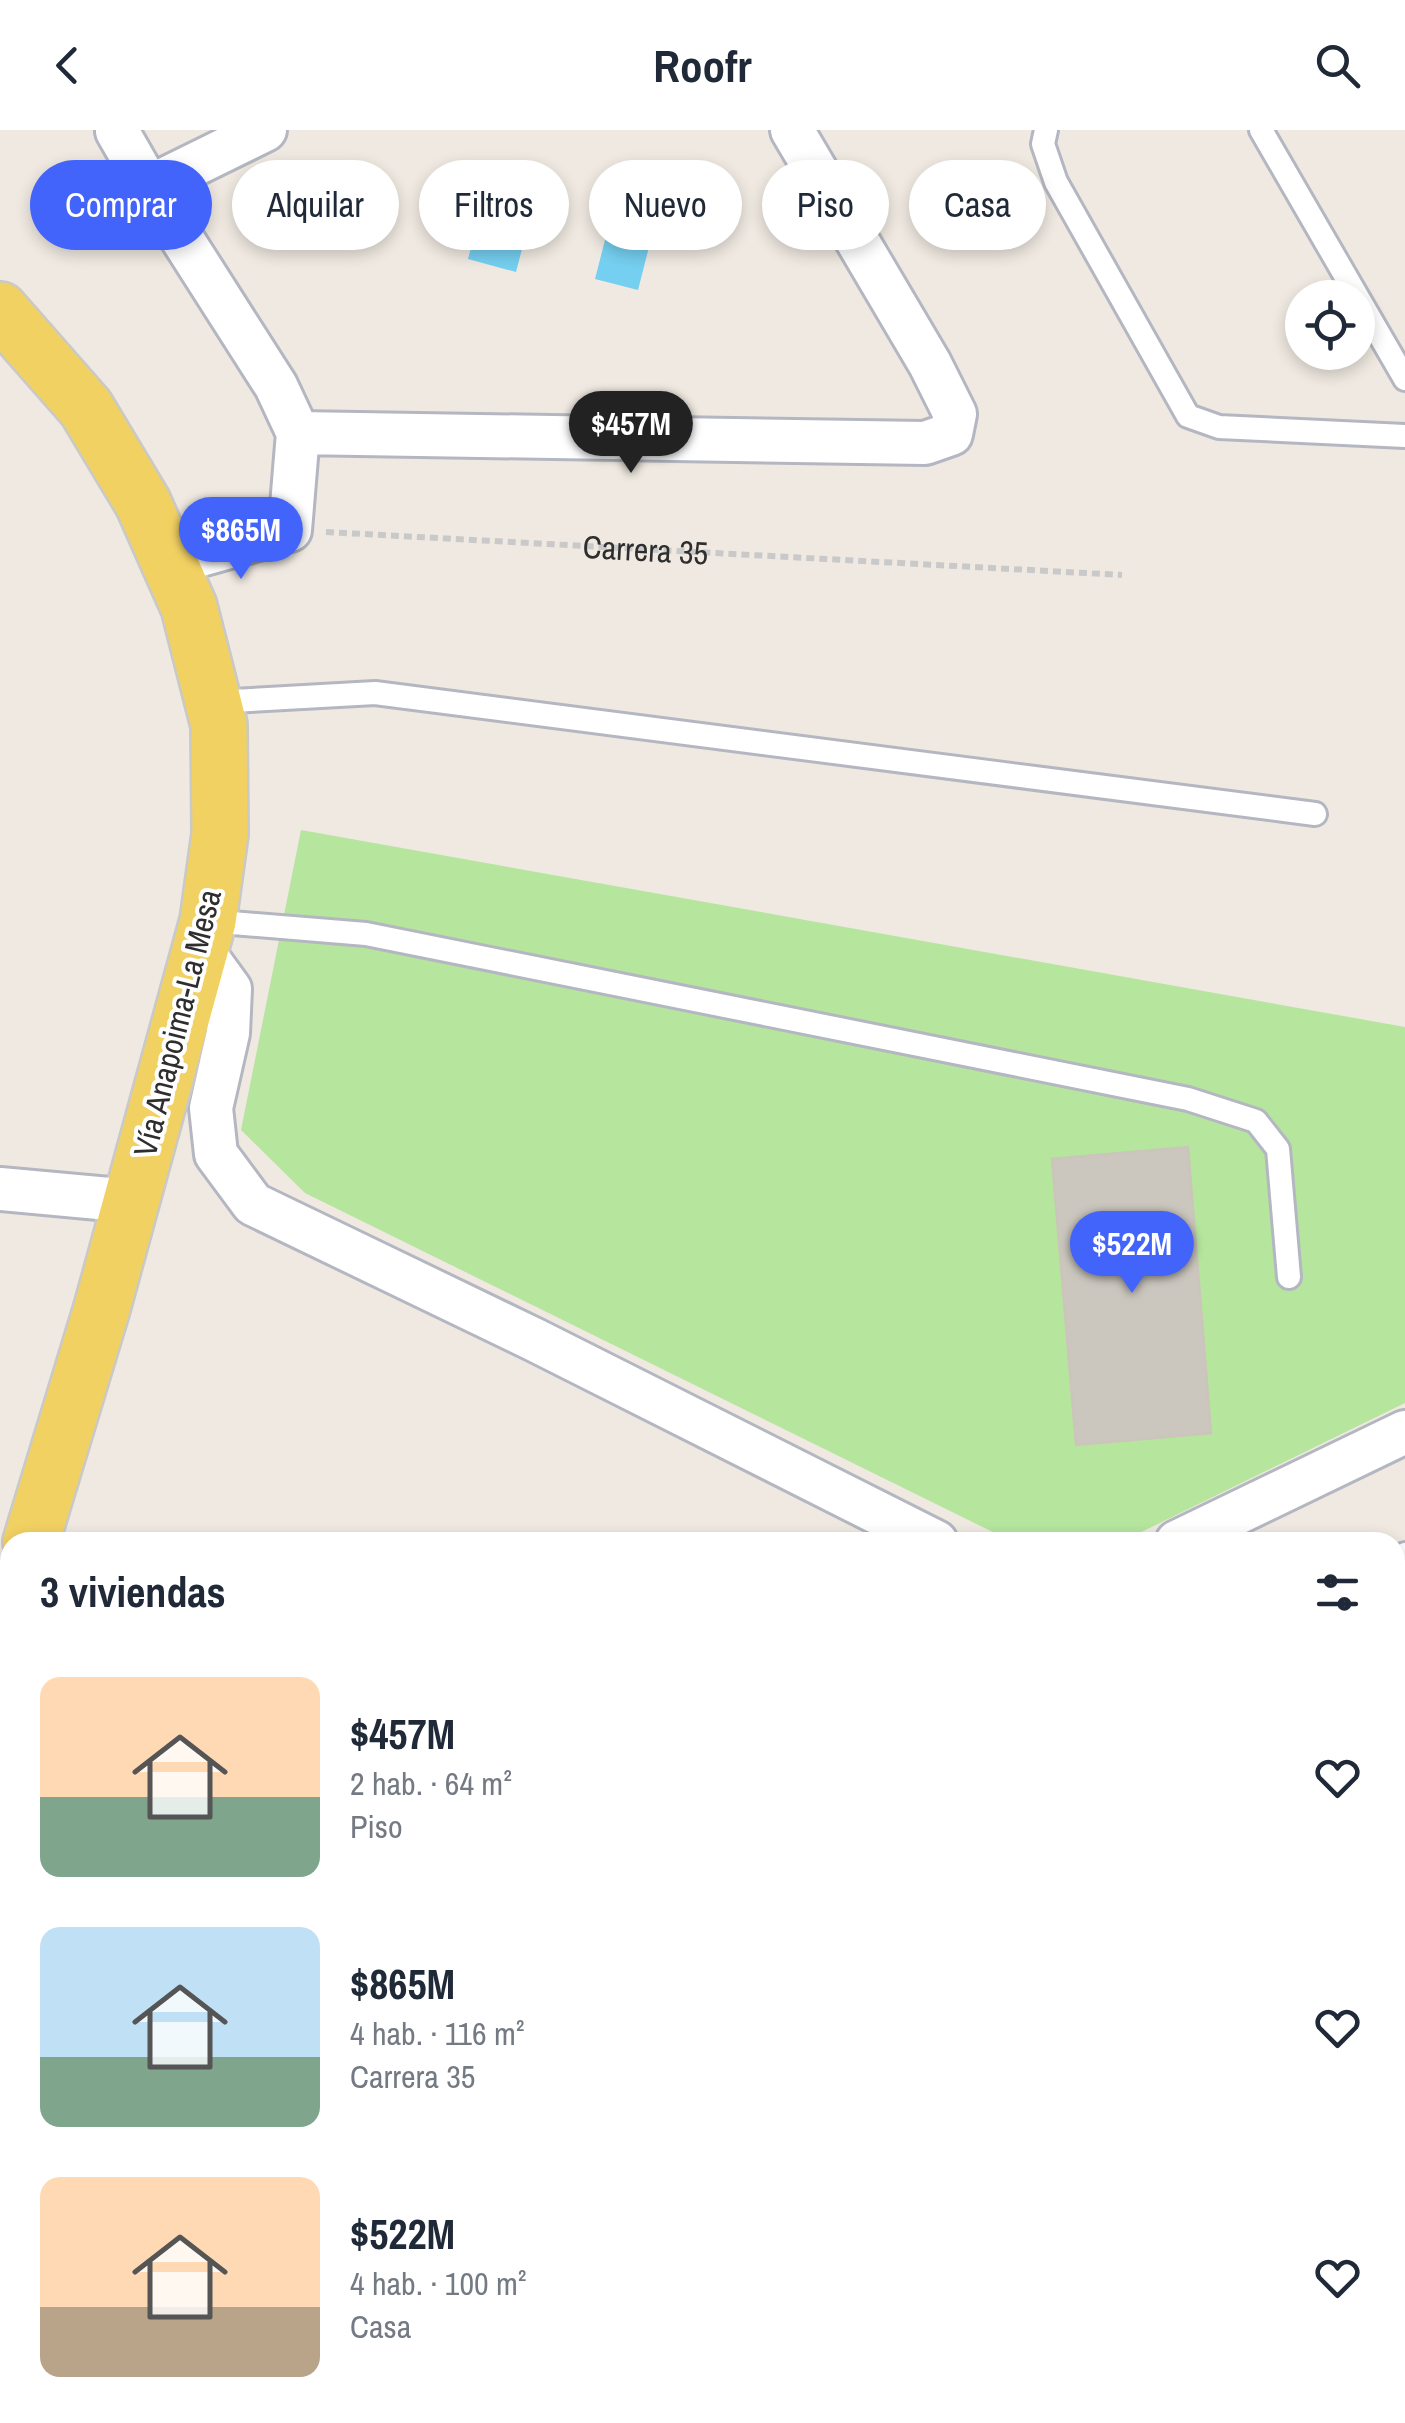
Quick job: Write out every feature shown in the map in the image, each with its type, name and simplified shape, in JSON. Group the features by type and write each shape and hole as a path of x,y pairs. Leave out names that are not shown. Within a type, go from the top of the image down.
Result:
{"main road":[{"name":"Vía Anapoima-La Mesa","path":"0,310 86,408 143,503 189,608 219,724 220,834 205,935 34,1532"}],"street":[{"path":"205,160 265,130"},
{"path":"298,433 925,444 951,434 954,414 930,364 792,130"},
{"path":"117,131 133,160"},
{"path":"172,563 290,530 298,433 276,386 189,250"},
{"path":"205,935 230,989 228,1034 211,1108 216,1154 253,1204 536,1340 916,1532"},
{"path":"0,1189 131,1201"},
{"path":"1198,1532 1405,1432"}],"lane":[{"path":"1046,130 1043,144 1056,182 1188,416 1219,427 1405,436"},
{"path":"1261,130 1405,380"},
{"path":"214,702 374,693 1315,814"},
{"path":"205,935 366,934 1188,1099 1256,1122 1278,1149 1290,1277"}],"path":[{"name":"Carrera 35","path":"290,530 1122,575"}],"green space":[{"path":"301,830 1405,1027 1405,1403 1141,1532 993,1532 305,1193 241,1130"}],"water":[{"path":"470,250 522,250 516,272 468,259"},
{"path":"602,250 648,250 638,290 595,279"}],"building":[{"path":"1188,1147 1211,1433 1076,1445 1052,1159"}]}
